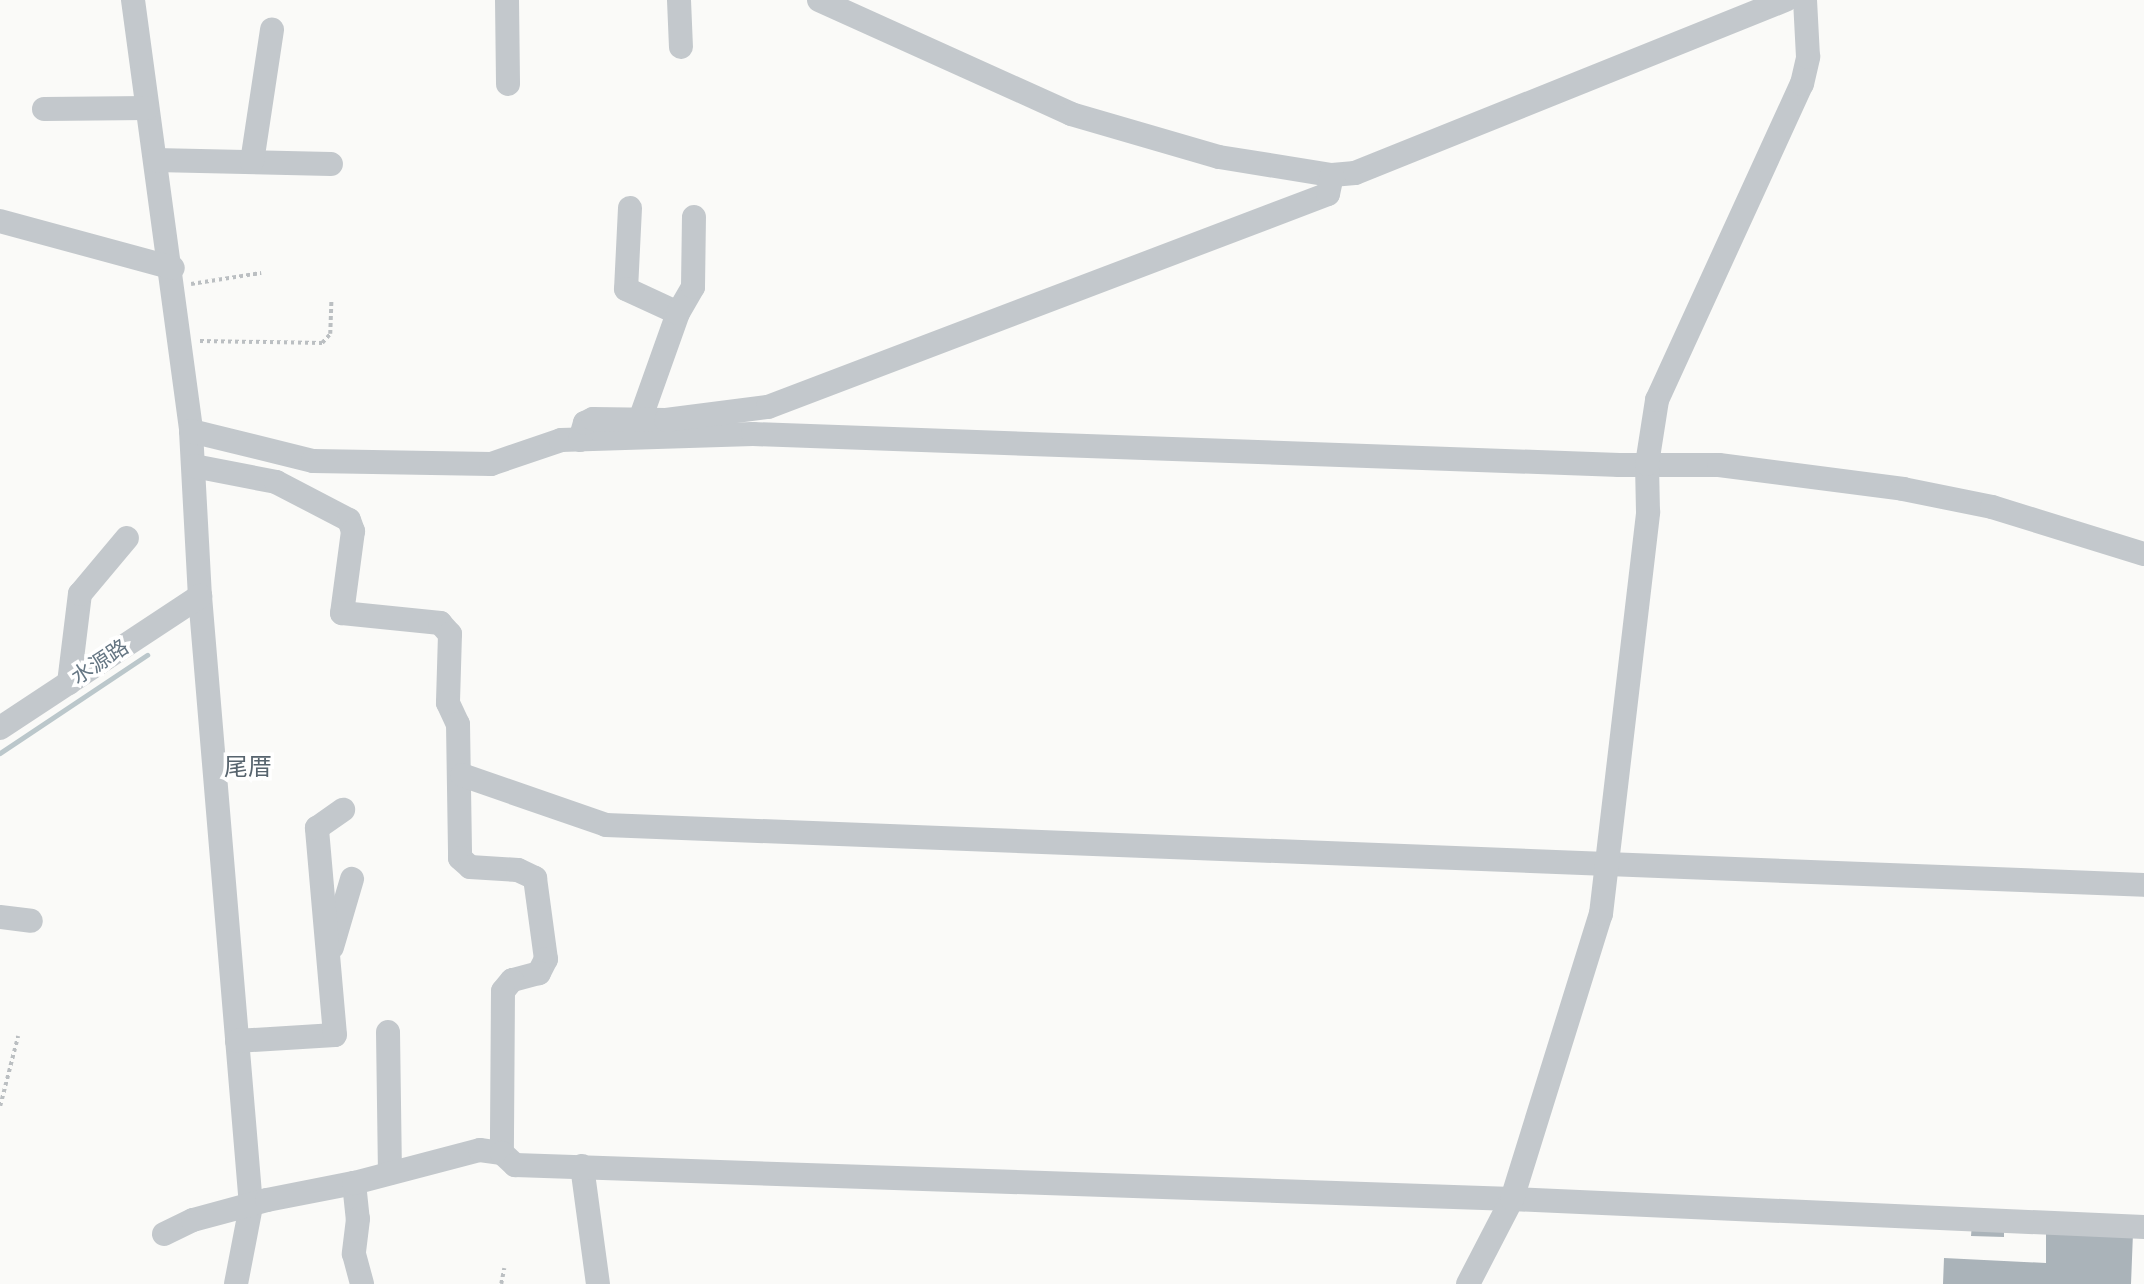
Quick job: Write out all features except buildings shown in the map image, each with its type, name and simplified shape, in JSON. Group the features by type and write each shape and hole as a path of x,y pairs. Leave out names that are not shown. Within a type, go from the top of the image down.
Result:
{"street":[{"path":"133,0 174,277 194,466 200,596 251,1206 236,1284"},
{"path":"507,0 508,85"},
{"path":"679,0 681,47"},
{"path":"819,0 1071,114 1219,157 1332,175 1355,173 1786,0"},
{"path":"1468,1284 1513,1199 1601,915 1648,512 1647,464 1657,400 1802,83 1808,57 1805,0"},
{"path":"252,162 272,30"},
{"path":"44,109 147,108"},
{"path":"155,160 331,164"},
{"path":"191,431 313,461 491,464 551,441 580,440 768,407 1328,194 1332,175"},
{"path":"630,208 626,289 678,313"},
{"path":"640,430 678,313 693,287 694,218"},
{"path":"0,221 174,277"},
{"path":"640,430 1777,470 1903,489 1992,507 2144,554"},
{"path":"194,466 276,482 349,520 353,531 342,613 446,626 450,634 448,704 458,724 462,775 460,858 470,867 518,870 536,878 546,959 539,973 512,980 503,991 502,1153"},
{"path":"69,683 80,594 127,538"},
{"name":"水源路","path":"0,728 200,596"},
{"path":"462,775 606,825 2144,885"},
{"path":"237,1041 335,1035 317,828 343,810"},
{"path":"328,961 352,879"},
{"path":"0,917 31,921"},
{"path":"388,1032 390,1173"},
{"path":"164,1234 193,1220 354,1184 480,1150 502,1153 515,1165 1513,1199 2144,1227"},
{"path":"582,1166 598,1284"},
{"path":"354,1184 358,1219 354,1254 362,1284"}],"path":[{"path":"174,277 261,273"},
{"path":"181,340 321,344 330,334 331,302"},
{"path":"0,1106 18,1036"},
{"path":"501,1284 504,1268"}],"waterway":[{"path":"0,753 147,655"}],"district":[{"name":"尾厝","path":"248,767"}]}
